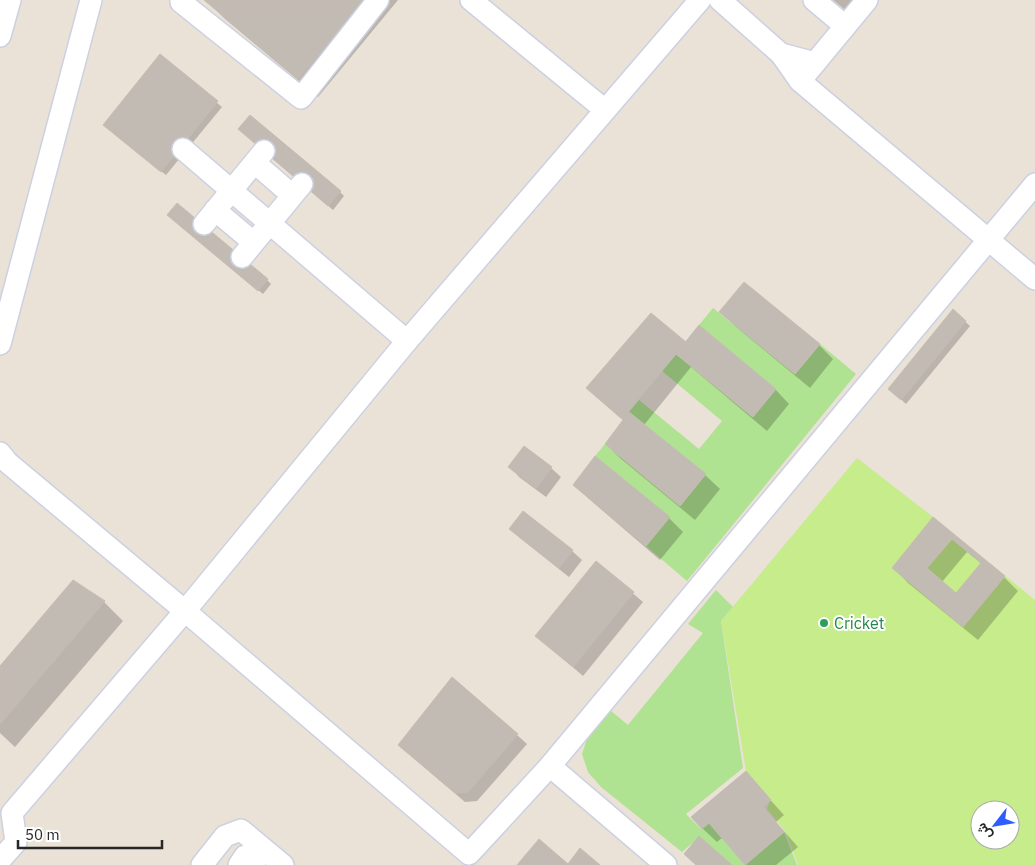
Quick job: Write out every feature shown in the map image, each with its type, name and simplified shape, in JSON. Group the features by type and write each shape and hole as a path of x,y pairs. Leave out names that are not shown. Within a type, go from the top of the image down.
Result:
{"lane":[{"path":"0,36 10,0"},
{"path":"0,344 91,0"},
{"path":"183,0 181,2 301,98 378,0"},
{"path":"471,0 605,110"},
{"path":"0,860 16,842 6,820 185,611 407,341 700,0"},
{"path":"720,0 781,54 800,81 1035,279"},
{"path":"814,0 846,26"},
{"path":"800,81 868,0"},
{"path":"781,54 815,63"},
{"path":"183,149 407,341"},
{"path":"260,157 297,190 269,223 247,249 210,217 260,157"},
{"path":"0,453 7,462 185,611 464,859 550,766 1035,184"},
{"path":"550,766 666,865"},
{"path":"202,865 225,836 241,830 283,865"},
{"path":"238,865 245,856 255,865"}],"green space":[{"path":"713,308 795,374 820,344 856,374 687,581 646,546 669,517 595,456 605,444 680,506 706,474 629,412 639,400 699,449 722,421 662,371 676,354 752,417 776,389 699,325"},
{"path":"857,458 1035,600 1035,865 798,865 785,831 767,809 770,800 746,771 721,621"},
{"path":"716,590 733,607 721,621 743,768 686,814 701,829 709,823 745,865 732,865 699,837 682,852 601,787 588,772 582,754 588,736 611,711 628,725 703,633 688,624"},
{"path":"784,832 797,865 745,865"}],"building":[{"path":"204,0 364,0 298,79"},
{"path":"160,54 218,101 161,172 103,125"},
{"path":"250,115 341,191 328,206 238,129"},
{"path":"177,203 268,279 258,291 167,215"},
{"path":"744,282 820,344 795,374 719,312"},
{"path":"953,309 966,321 901,400 888,389"},
{"path":"651,313 686,342 622,419 586,388"},
{"path":"699,325 776,389 753,417 676,354"},
{"path":"629,412 706,474 680,506 605,444"},
{"path":"524,446 552,467 536,488 508,467"},
{"path":"595,456 670,517 646,546 573,485"},
{"path":"523,511 573,550 559,568 509,529"},
{"path":"933,517 1005,576 963,627 892,568","holes":["952,539 981,563 956,593 927,568"]},
{"path":"596,561 634,592 573,667 535,636"},
{"path":"73,580 105,601 0,724 0,666"},
{"path":"452,677 518,734 468,792 455,793 398,745"},
{"path":"746,771 771,800 763,807 784,832 745,865 709,823 702,829 691,817"},
{"path":"699,836 732,865 696,865 684,854"},
{"path":"539,839 568,864 580,848 600,865 517,865"}],"place":[{"name":"Cricket","path":"824,623"}]}
